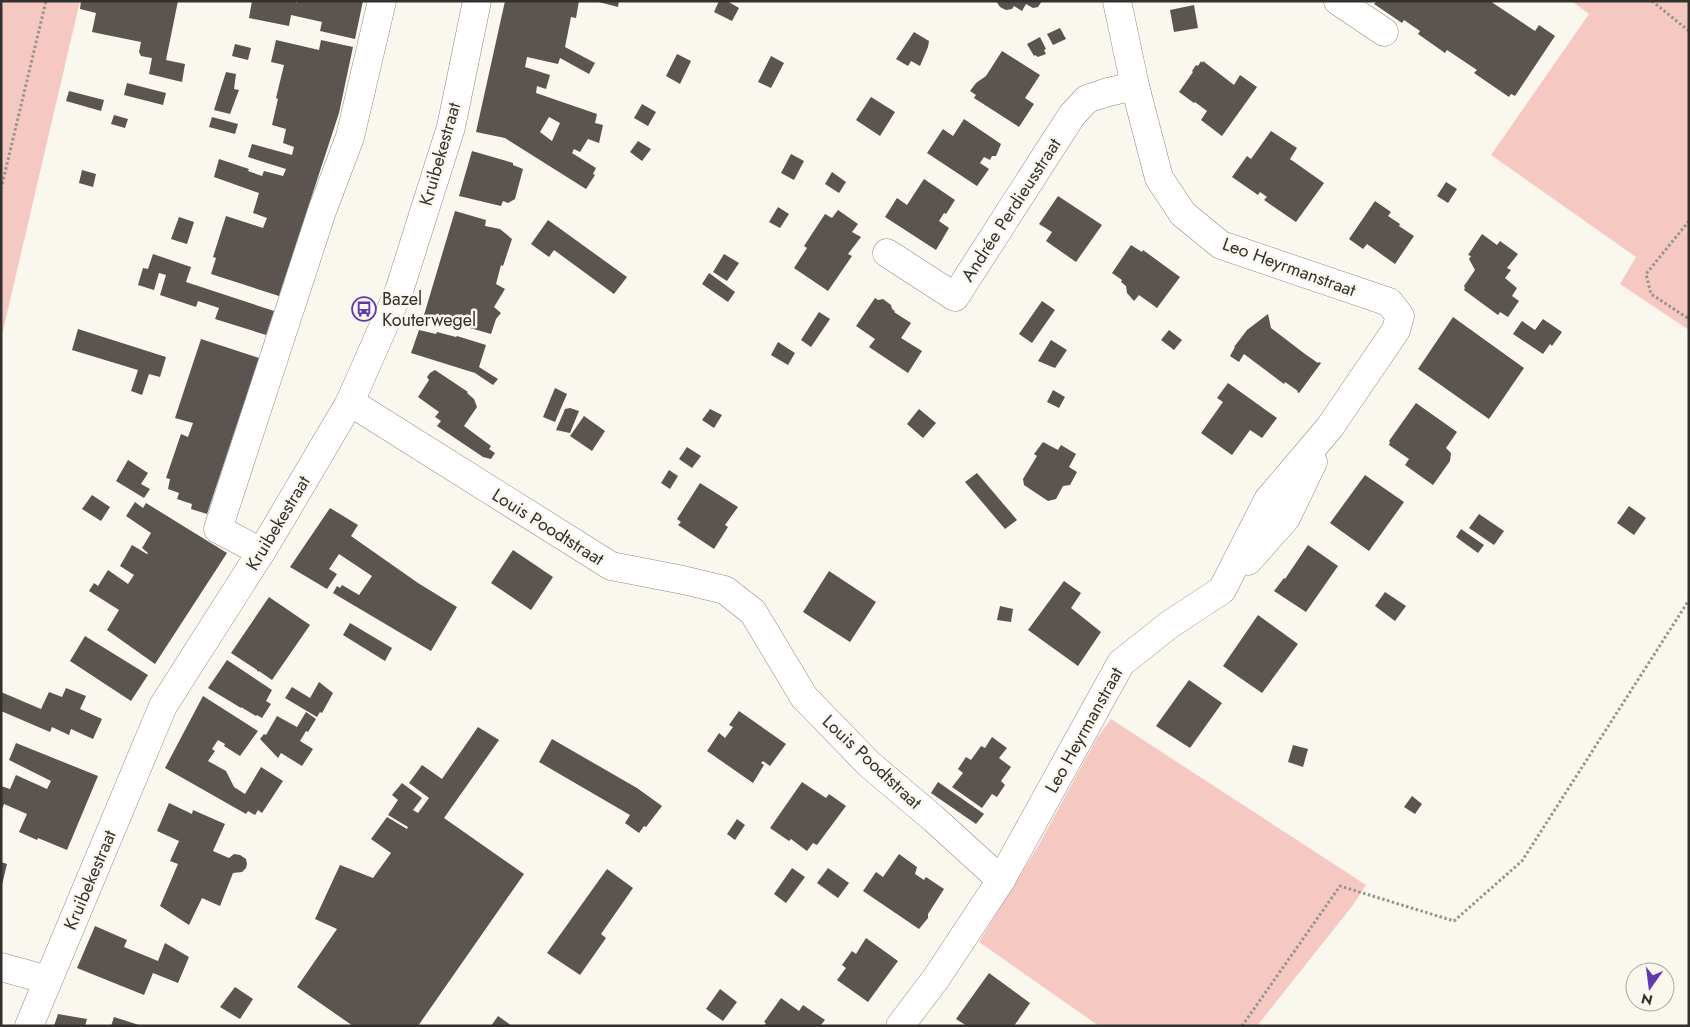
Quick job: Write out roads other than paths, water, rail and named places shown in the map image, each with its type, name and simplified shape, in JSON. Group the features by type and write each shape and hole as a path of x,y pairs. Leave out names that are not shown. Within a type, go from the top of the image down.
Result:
{"street":[{"path":"261,552 218,529 322,211 350,138 382,1"},
{"name":"Kruibekestraat","path":"29,1026 163,706 261,552 350,402 399,291 448,136 477,1"},
{"name":"Leo Heyrmanstraat","path":"900,1026 936,977 1001,880 1121,663 1169,625 1222,590 1268,500 1330,427 1396,330 1400,316 1389,302 1221,245 1183,214 1160,178 1135,86 1117,1"},
{"path":"1338,1 1384,32"},
{"name":"Andrée Perdieusstraat","path":"887,253 954,297 1072,115 1087,99 1135,86"},
{"name":"Louis Poodtstraat","path":"350,402 611,566 725,590 753,612 804,697 869,764 934,819 1001,880"},
{"path":"1,967 48,980"}],"place":[{"name":"Bazel Kouterwegel","path":"364,309"}]}
